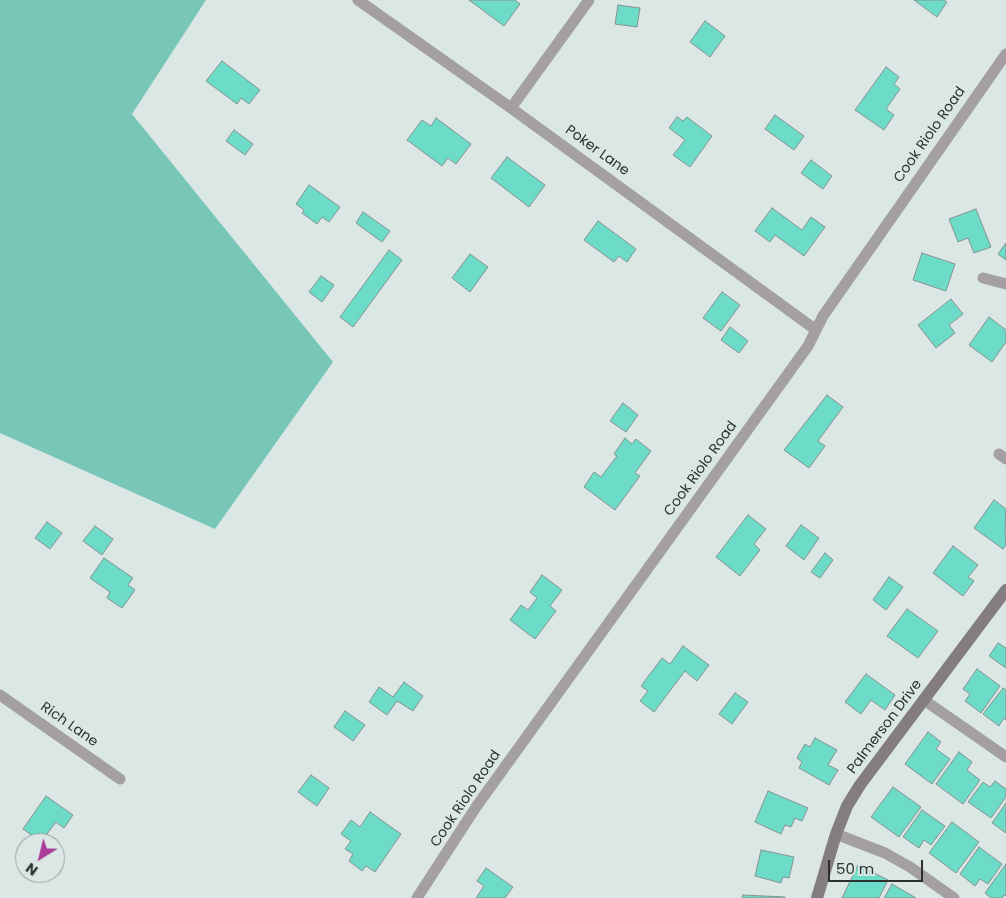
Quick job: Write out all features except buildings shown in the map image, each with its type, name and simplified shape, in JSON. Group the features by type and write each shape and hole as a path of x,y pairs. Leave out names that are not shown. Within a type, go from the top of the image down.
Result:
{"street":[{"name":"Poker Lane","path":"358,0 512,108 816,330"},
{"path":"512,108 588,0"},
{"name":"Cook Riolo Road","path":"417,898 476,807 808,346 823,316 1006,54"},
{"path":"983,278 1006,284"},
{"name":"Palmerson Drive","path":"817,898 836,834 848,806 860,785 1006,590"},
{"name":"Rich Lane","path":"0,695 120,779"},
{"path":"924,700 1006,757"},
{"path":"836,834 885,854 910,867 954,898"}],"green space":[{"path":"0,0 206,0 132,114 333,362 215,529 0,433"}]}
